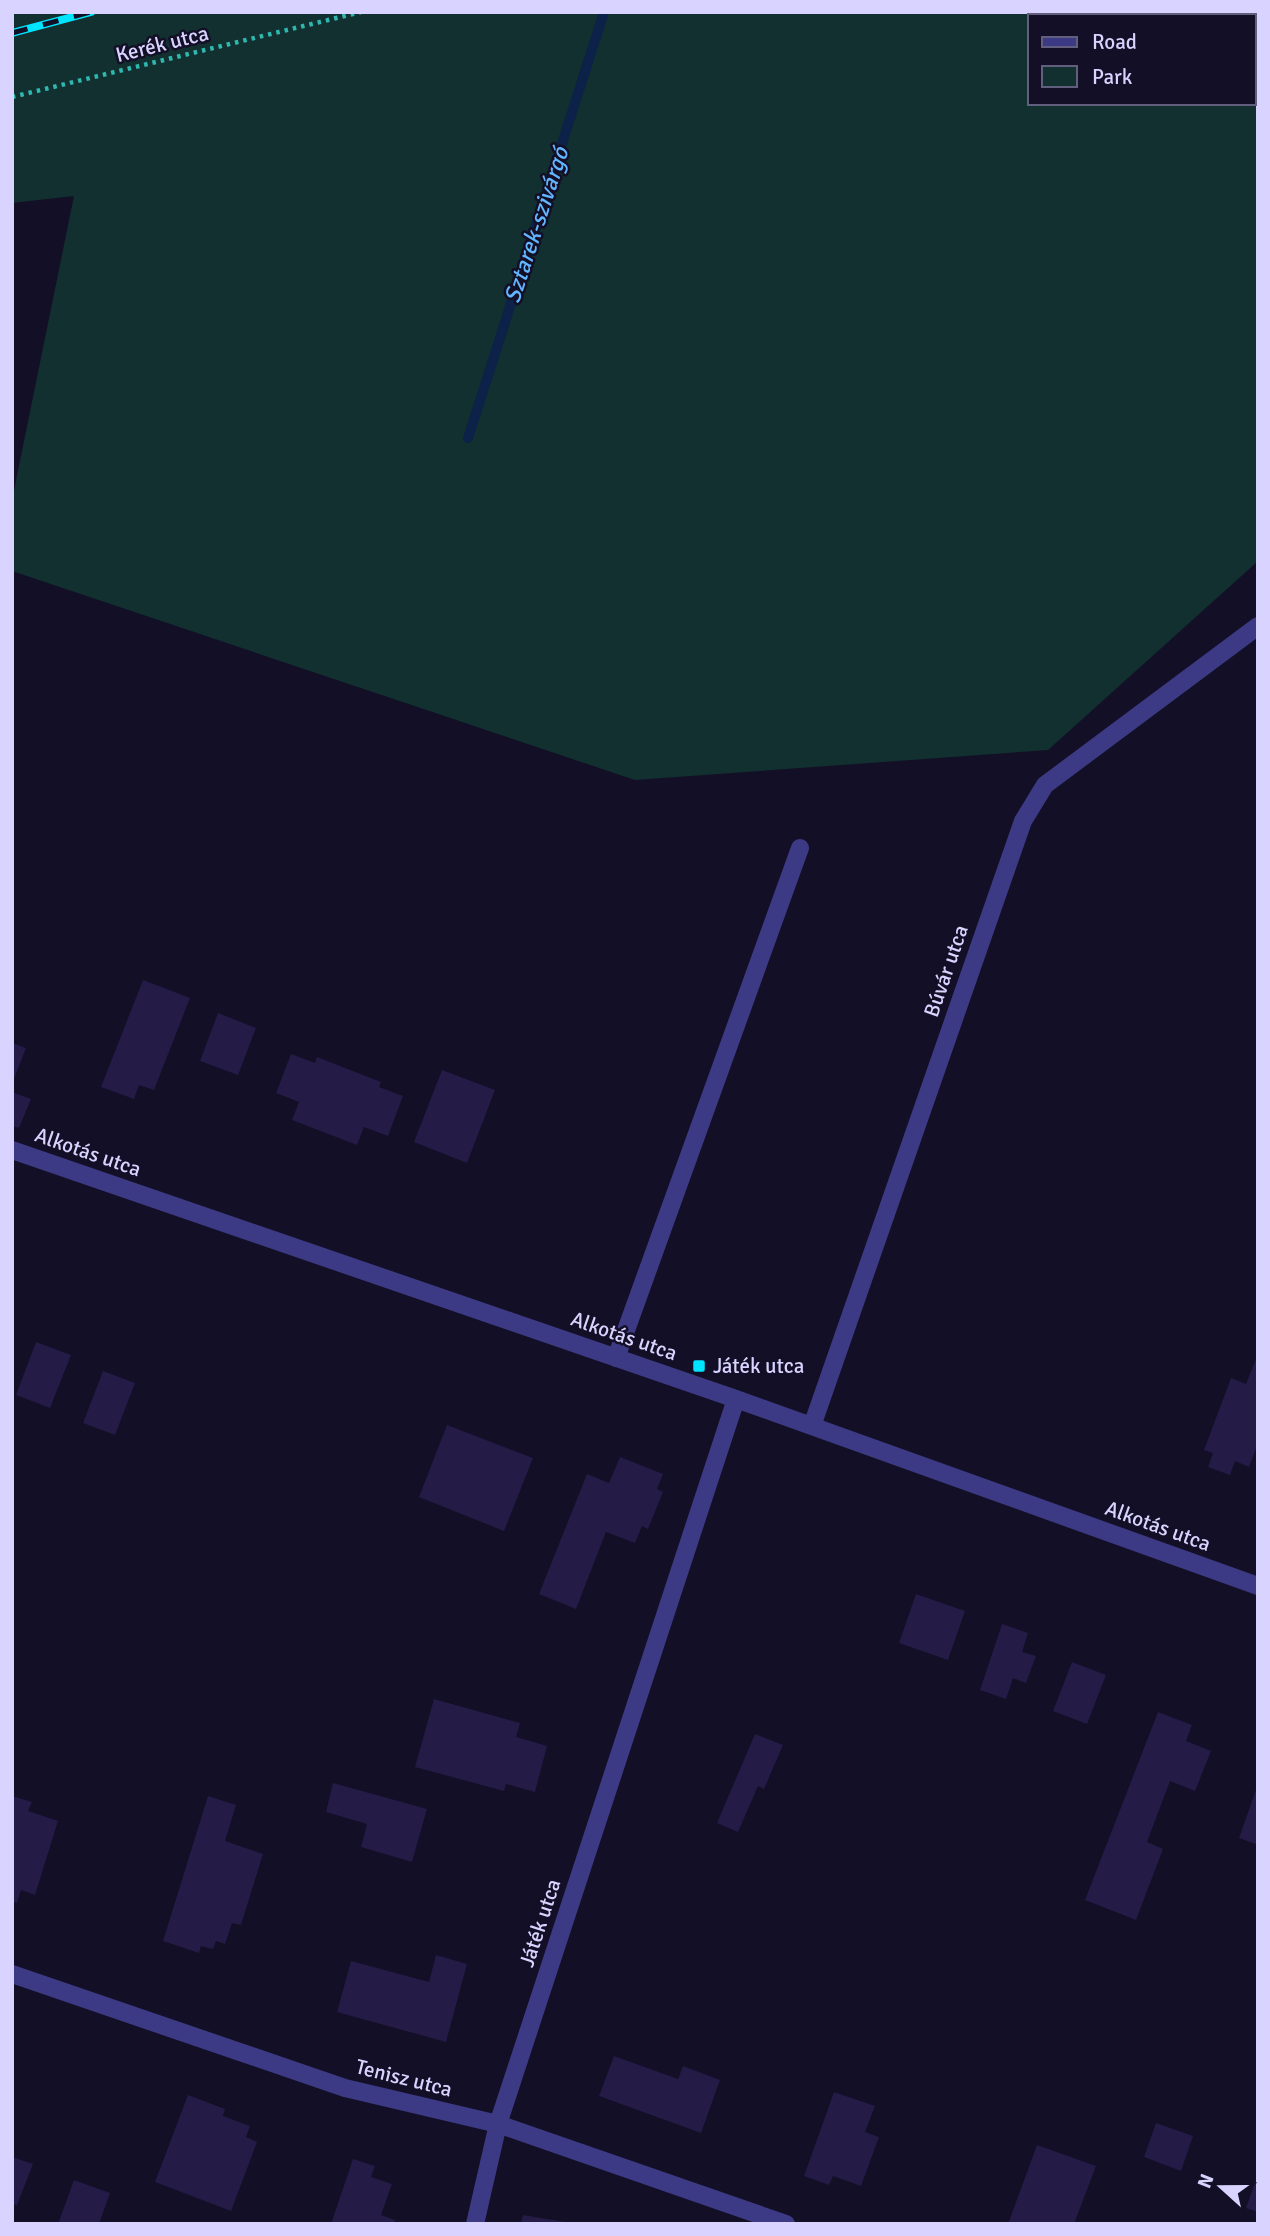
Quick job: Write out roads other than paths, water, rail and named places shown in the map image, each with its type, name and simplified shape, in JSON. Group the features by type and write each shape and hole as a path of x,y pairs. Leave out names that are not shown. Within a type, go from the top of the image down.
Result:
{"street":[{"name":"Búvár utca","path":"812,1426 1023,821 1045,785 1258,626"},
{"path":"616,1358 800,848"},
{"name":"Alkotás utca","path":"12,1150 736,1399 1258,1586"},
{"name":"Játék utca","path":"475,2224 498,2124 736,1399"},
{"name":"Tenisz utca","path":"12,1974 345,2088 498,2124 786,2224"}],"waterway":[{"name":"Sztarek-szivárgó","path":"468,438 604,12"}],"railway":[{"path":"12,33 91,12"}],"place":[{"name":"Játék utca","path":"699,1366"}]}
